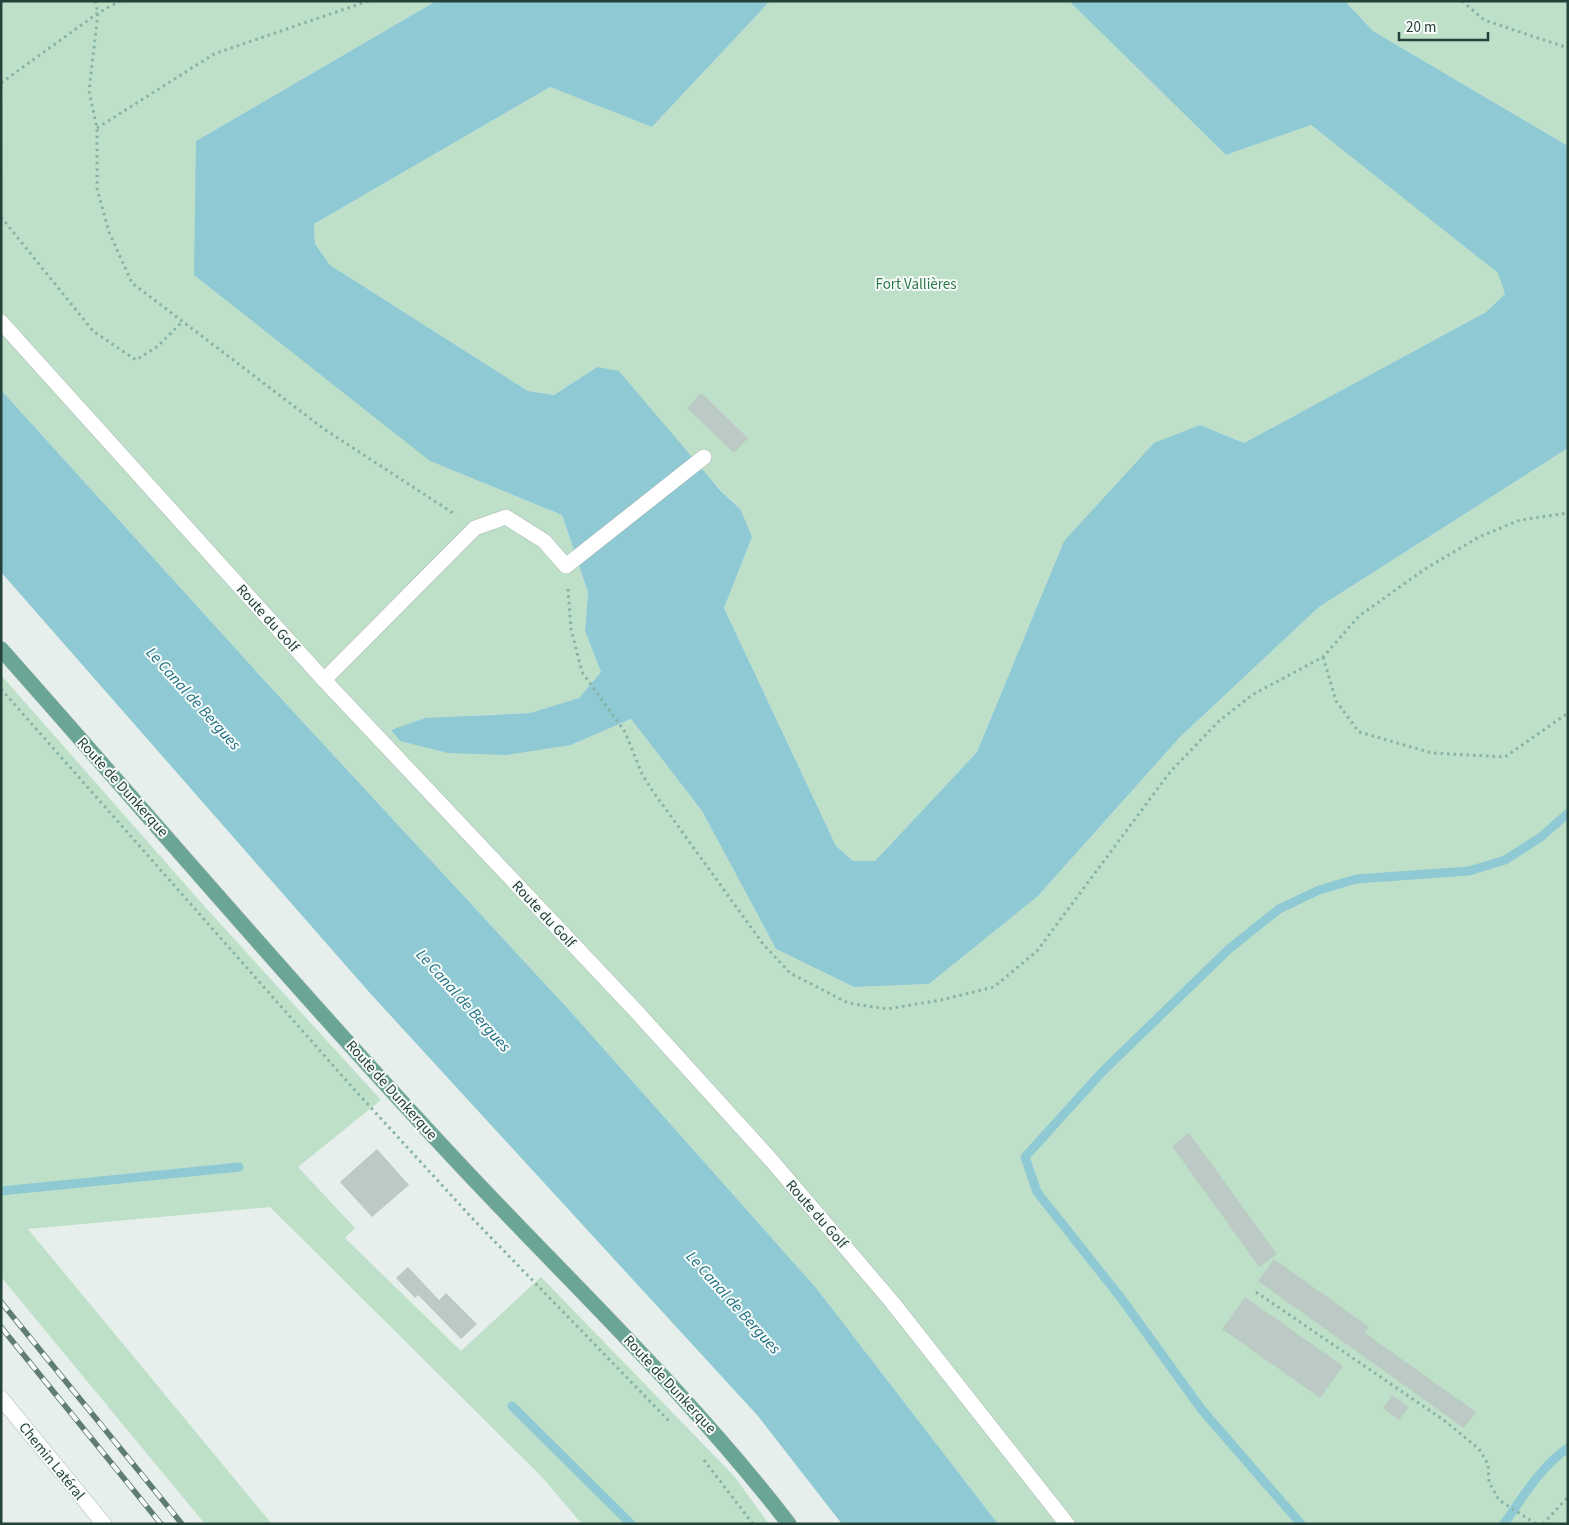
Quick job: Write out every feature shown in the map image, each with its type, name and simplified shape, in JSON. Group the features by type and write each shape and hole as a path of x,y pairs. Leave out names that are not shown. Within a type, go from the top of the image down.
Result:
{"main road":[{"name":"Route de Dunkerque","path":"1,649 414,1116 513,1222 698,1413 789,1524"}],"street":[{"name":"Route du Golf","path":"1,322 324,680 636,1011 772,1161 892,1302 1067,1524"},
{"path":"324,680 475,528 506,517 544,542 566,566 704,456"},
{"name":"Chemin Latéral","path":"1,1398 104,1524"}],"path":[{"path":"95,1 98,13 89,91 98,128 97,189 109,232 132,283 324,429 475,528"},
{"path":"1,83 98,13 120,1"},
{"path":"98,128 214,54 368,1"},
{"path":"1462,1 1484,20 1568,48"},
{"path":"1,217 93,331 136,360 158,346 182,322"},
{"path":"566,566 571,629 582,672 625,732 642,774 652,790 763,944 790,973 848,1003 887,1009 940,1000 994,987 1037,951 1170,772 1218,722 1252,696 1323,657 1359,616 1425,569 1478,536 1520,520 1568,513"},
{"path":"1323,657 1336,701 1359,732 1432,753 1505,757 1568,713"},
{"path":"1256,1292 1445,1421 1480,1448 1488,1464 1489,1482 1499,1500 1536,1524"},
{"path":"1543,1524 1568,1497"}],"green space":[{"path":"3,1 436,1 196,141 430,461 562,515 588,592 585,631 601,672 579,698 530,713 478,715 391,730 400,741 571,745 631,719 702,811 776,949 854,987 929,984 1038,896 1180,737 1319,607 1568,448 1568,1524 998,1524 817,1289 570,1011 265,681 1,390"},
{"name":"Fort Vallières","path":"770,1 1069,1 1226,155 1311,125 1499,273 1505,294 1486,312 1244,443 1200,425 1064,541 977,752 875,861 853,861 836,846 724,608 752,537 741,510 597,367 554,395 528,391 330,265 315,244 314,224 550,87 652,127"},
{"path":"1345,1 1568,1 1568,146 1373,31"},
{"path":"1,675 206,908 381,1100 298,1167 355,1228 345,1238 461,1351 541,1277 734,1476 769,1524 582,1524 541,1476 270,1207 28,1229 272,1524 205,1524 1,1277"}],"water":[{"path":"436,1 770,1 652,127 550,87 314,224 315,244 330,265 528,391 554,395 597,367 619,371 719,489 741,510 752,537 724,608 836,846 853,861 875,861 977,752 1064,541 1154,443 1200,425 1244,443 1486,312 1505,294 1498,273 1311,125 1226,155 1069,1 1345,1 1373,31 1568,146 1568,448 1319,607 1180,737 1038,896 929,984 854,987 776,949 702,811 631,719 571,745 506,755 448,753 400,741 391,730 425,718 530,713 579,698 601,672 585,631 588,592 562,515 430,461 194,275 196,141"},
{"name":"Le Canal de Bergues","path":"1,390 265,681 570,1011 817,1289 998,1524 842,1524 758,1416 369,992 1,572"}],"building":[{"path":"701,393 748,438 734,453 687,408"},
{"path":"1189,1133 1277,1254 1259,1267 1172,1146"},
{"path":"377,1149 409,1185 372,1217 340,1182"},
{"path":"1274,1259 1369,1327 1365,1333 1476,1412 1464,1428 1258,1281"},
{"path":"408,1267 439,1300 446,1293 477,1324 461,1339 418,1295 415,1298 396,1278"},
{"path":"1245,1297 1343,1366 1320,1398 1222,1329"},
{"path":"1392,1395 1409,1407 1399,1420 1383,1408"}],"waterway":[{"path":"1301,1524 1202,1410 1121,1298 1037,1192 1025,1157 1103,1071 1229,949 1279,909 1319,890 1356,879 1469,871 1505,860 1541,837 1568,813"},
{"path":"1,1191 239,1167"},
{"path":"512,1406 631,1524"},
{"path":"1504,1524 1541,1473 1568,1448"}],"railway":[{"path":"1,1302 182,1524"},
{"path":"1,1327 161,1524"}]}
